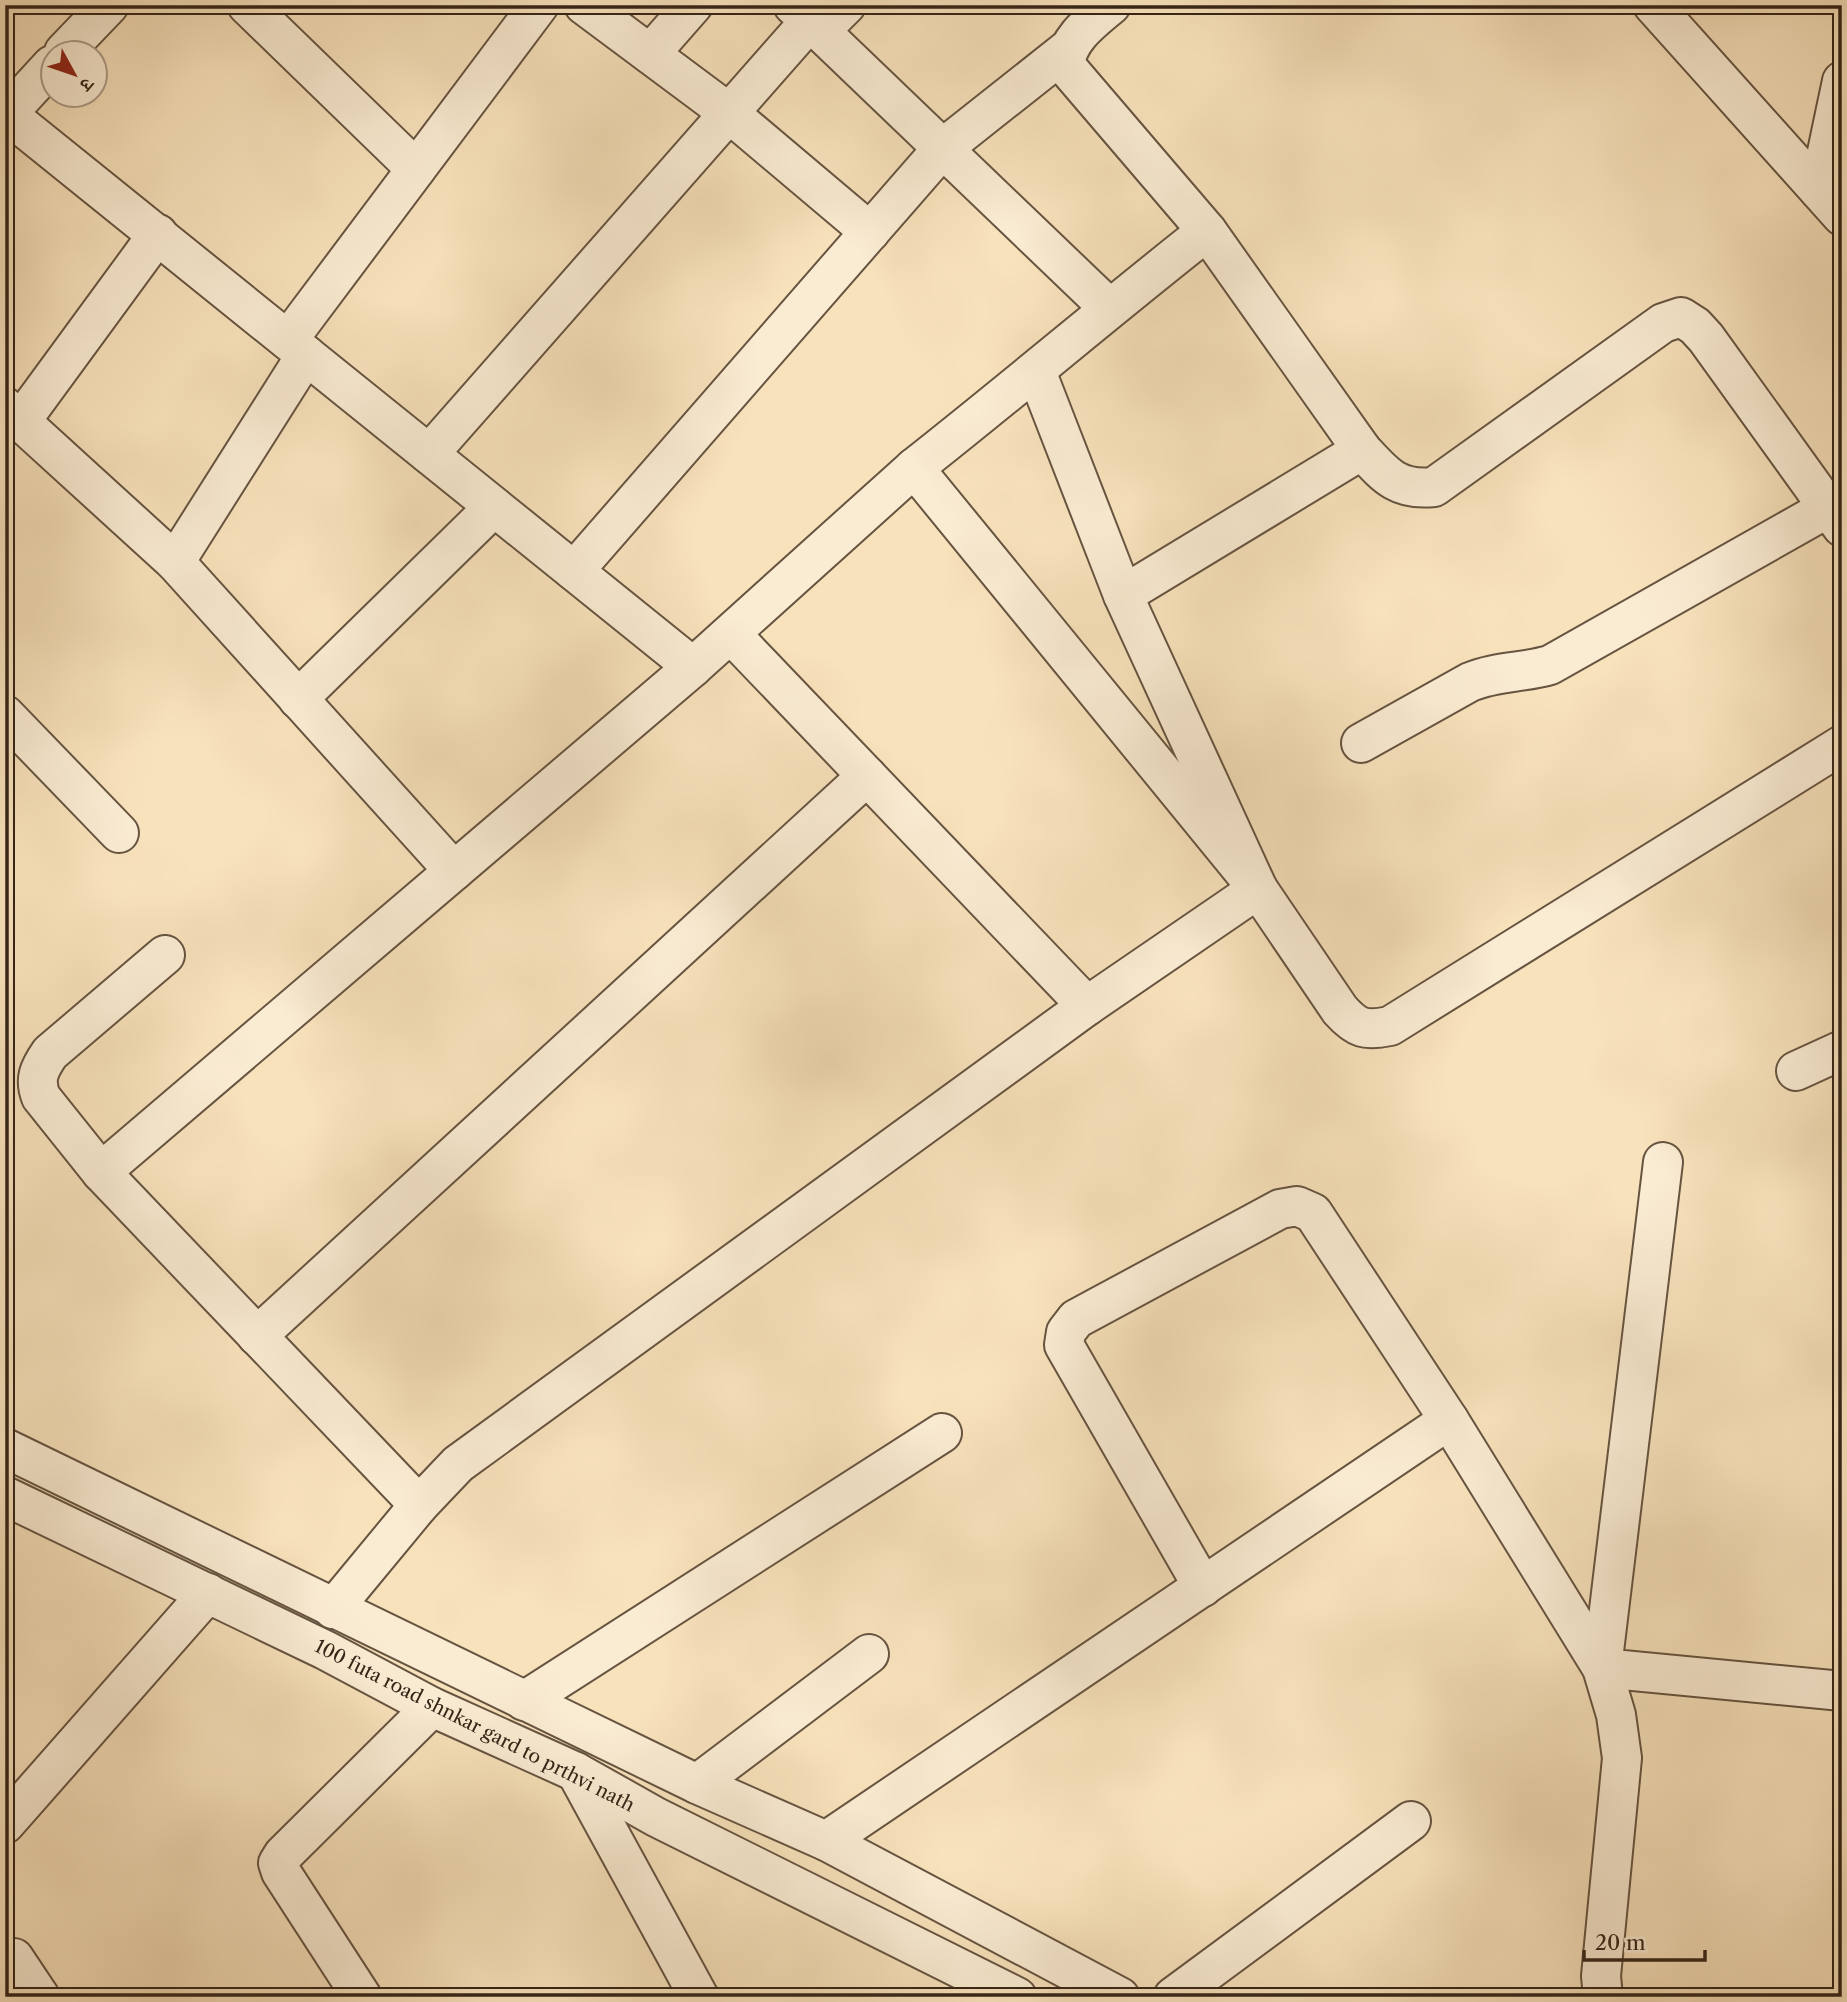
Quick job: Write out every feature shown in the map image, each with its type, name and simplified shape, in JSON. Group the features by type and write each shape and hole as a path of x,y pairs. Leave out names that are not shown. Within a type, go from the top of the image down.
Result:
{"street":[{"path":"77,38 109,5"},
{"path":"247,5 416,169"},
{"path":"175,562 297,347 416,169 539,5"},
{"path":"584,5 729,113 870,232"},
{"path":"650,54 693,5"},
{"path":"574,571 942,149 1067,50 1082,30 1111,5"},
{"path":"1653,5 1830,203"},
{"path":"429,454 817,16 942,149 1109,308"},
{"path":"1067,50 1065,65 1074,77 1207,231 1362,450 1381,471 1399,484 1416,489 1434,487 1663,323 1681,317 1695,326 1706,338 1835,518 1550,664 1535,669 1489,674 1361,743"},
{"path":"38,77 9,103 158,234 693,667"},
{"path":"1830,203 1842,81"},
{"path":"101,1172 693,667 915,468 1207,231"},
{"path":"158,234 13,414 175,562 454,871"},
{"path":"1036,371 1123,595 1258,889"},
{"path":"1123,595 1362,450"},
{"path":"915,468 1258,889 1353,1025 1371,1030 1390,1026 1842,745"},
{"path":"298,699 494,507"},
{"path":"731,634 1087,1006"},
{"path":"5,715 119,833"},
{"path":"257,1336 867,776"},
{"path":"333,1609 419,1505 458,1464 1087,1006 1258,889"},
{"path":"165,955 50,1053 35,1083 41,1097 101,1172 419,1505"},
{"path":"1796,1071 1842,1050"},
{"path":"1602,1668 1663,1162"},
{"path":"1203,1587 1064,1345 1066,1332 1076,1318 1280,1209 1297,1206 1313,1213 1449,1420 1602,1668 1616,1715 1622,1758 1601,1976 1602,1997"},
{"path":"826,1841 1449,1420"},
{"path":"524,1701 942,1433"},
{"path":"5,1448 697,1784 826,1841 1120,1997"},
{"name":"100 futa road shnkar gard to prthvi nath","path":"5,1496 325,1650 432,1707 576,1772 656,1817 1017,1997"},
{"path":"11,1805 208,1593"},
{"path":"697,1784 869,1654"},
{"path":"1602,1668 1842,1691"},
{"path":"362,1997 281,1872 278,1863 432,1707"},
{"path":"576,1772 699,1997"},
{"path":"1173,1997 1411,1821"},
{"path":"15,1958 40,1997"}]}
